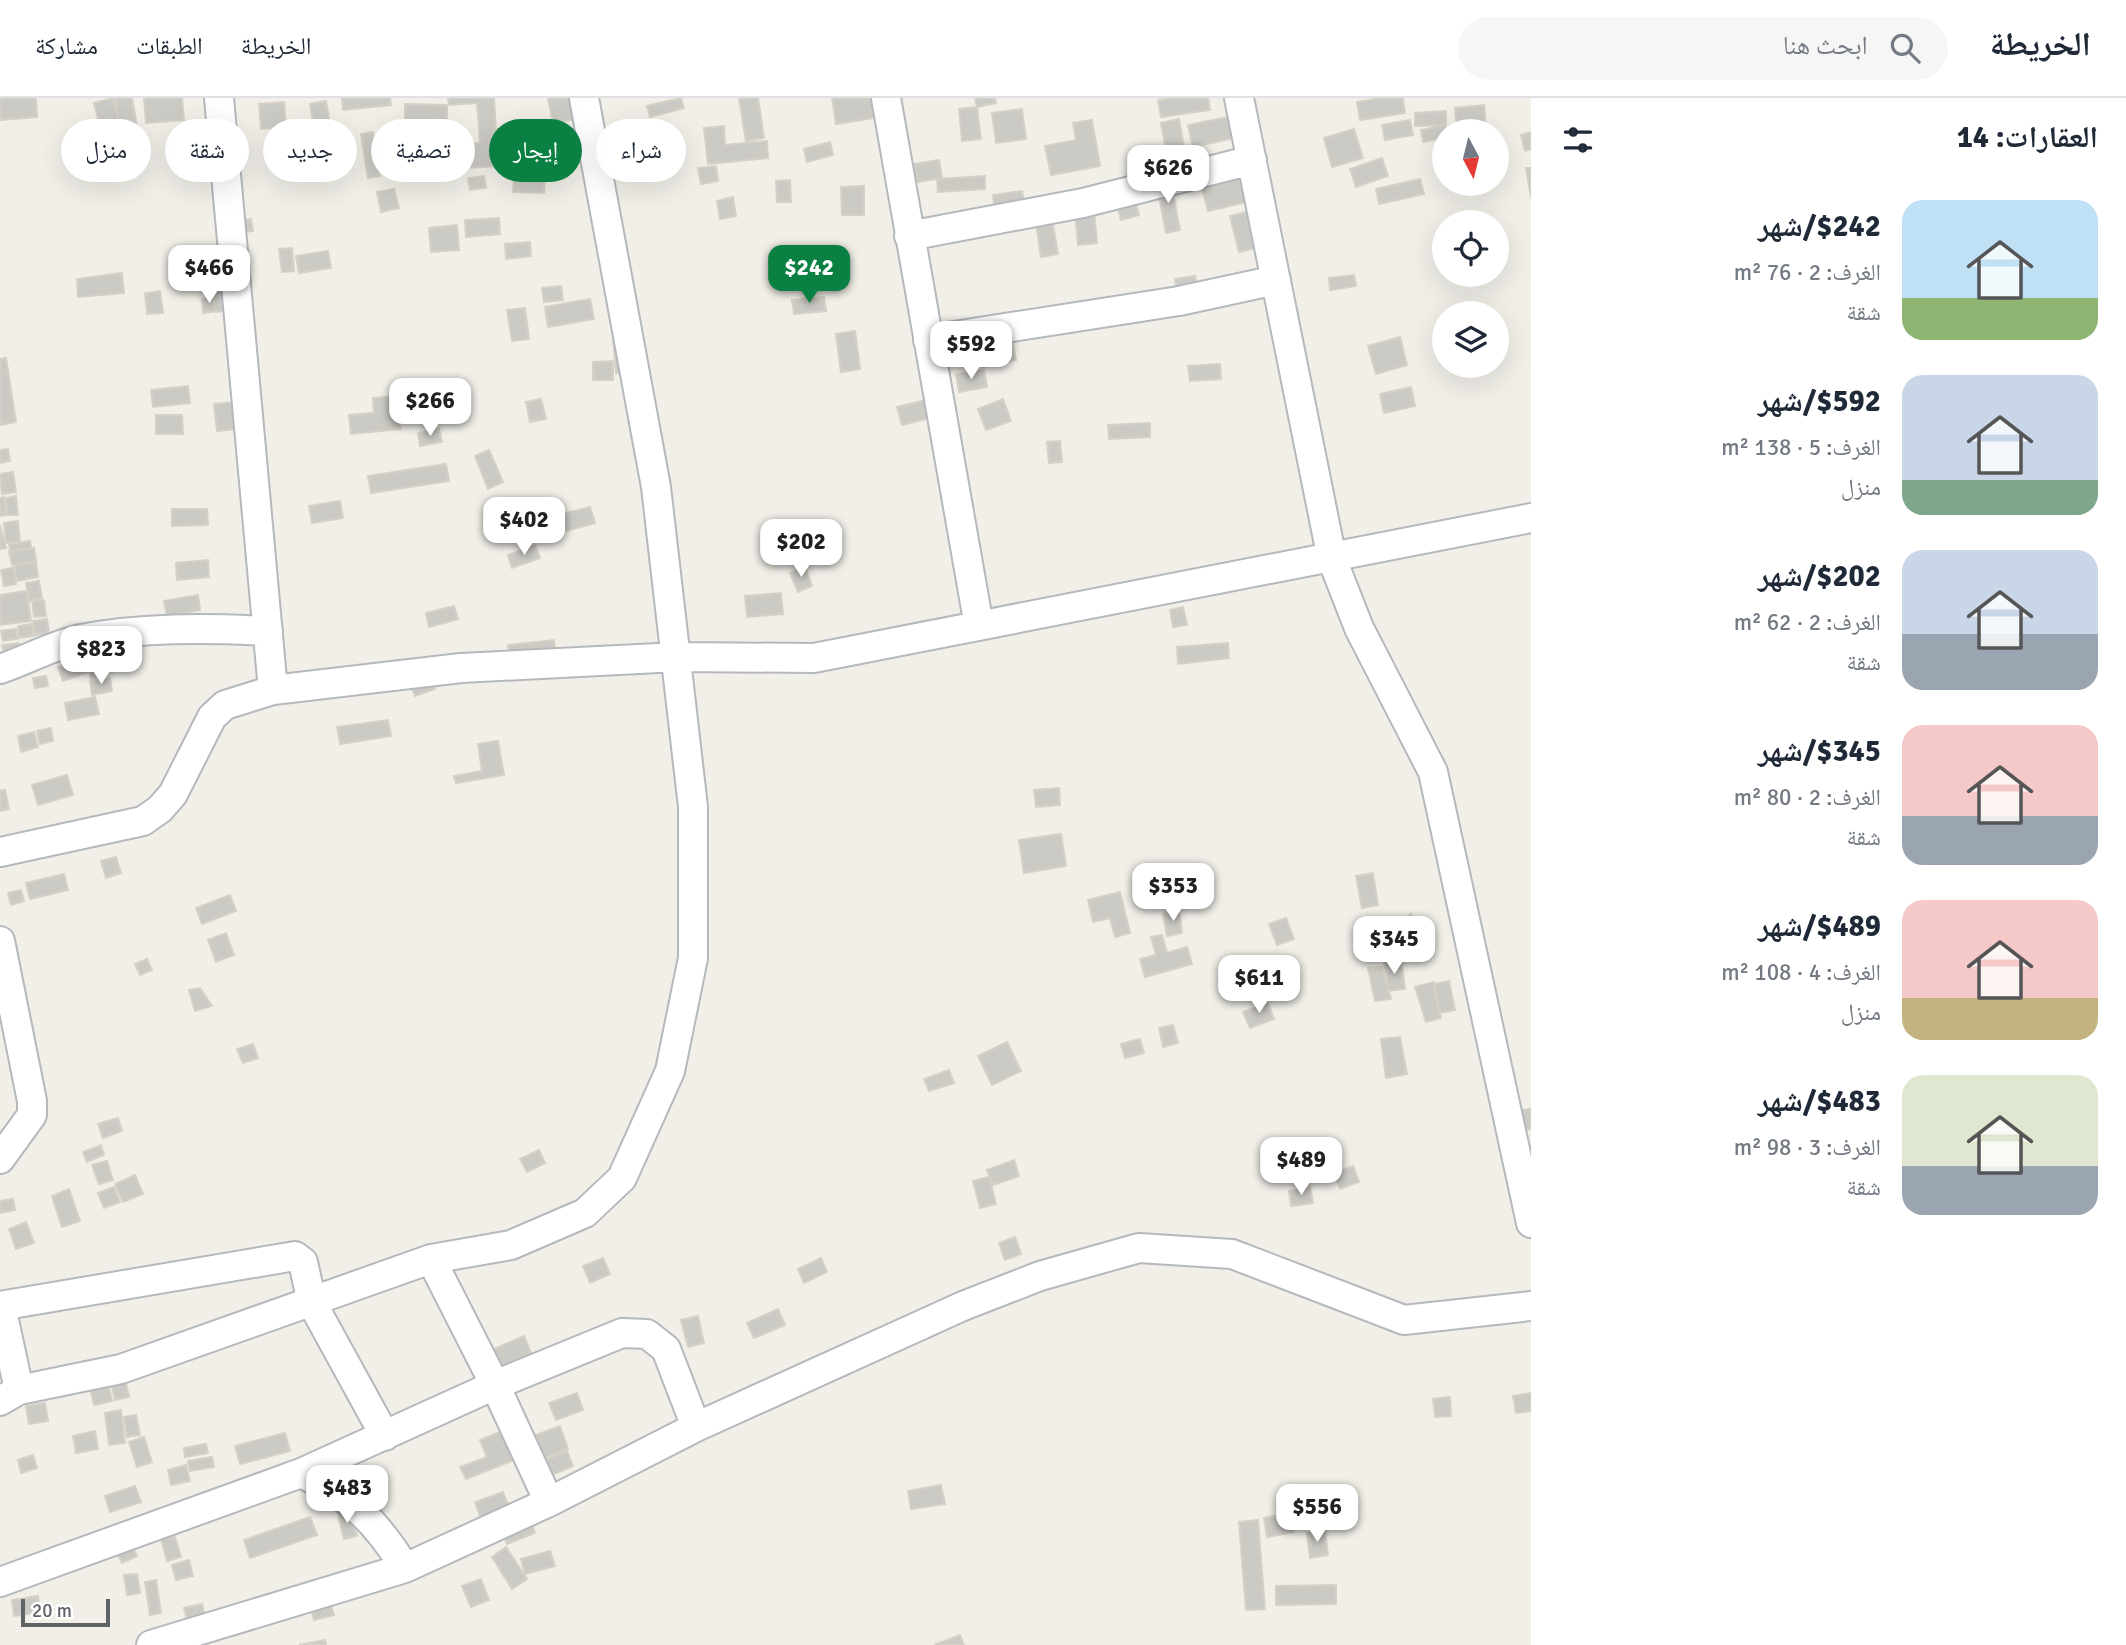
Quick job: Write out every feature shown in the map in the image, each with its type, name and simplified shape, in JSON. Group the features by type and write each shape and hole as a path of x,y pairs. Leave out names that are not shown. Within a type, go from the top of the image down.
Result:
{"street":[{"path":"219,98 273,690"},
{"path":"385,1436 312,1303 303,1262 295,1256 286,1255 0,1306 10,1395 121,1369 312,1303 431,1259 511,1245 568,1223 595,1205 622,1178 670,1071 694,958 693,807 678,657 656,487 584,98"},
{"path":"886,98 979,626"},
{"path":"1239,98 1332,559 1359,628 1433,772 1531,1223"},
{"path":"909,236 1083,203 1252,160"},
{"path":"929,340 1179,301 1276,280"},
{"path":"0,852 143,821 160,809 173,794 212,717 225,705 273,690 461,667 678,657 814,658 1332,559 1531,518"},
{"path":"0,669 78,640 109,635 195,628 268,631"},
{"path":"0,941 32,1101 32,1115 0,1159"},
{"path":"151,1645 405,1568 549,1502 696,1427 963,1306 1040,1276 1139,1248 1232,1254 1404,1320 1531,1306"},
{"path":"431,1259 495,1385 549,1502"},
{"path":"0,1582 301,1473 495,1385 622,1333 647,1334 666,1349 696,1427"},
{"path":"301,1473 334,1489 362,1510 387,1537 405,1568"}],"building":[{"path":"36,98 37,117 0,120 0,99"},
{"path":"113,98 118,119 98,119 94,103"},
{"path":"115,98 132,98 136,119 118,119"},
{"path":"144,98 182,98 184,119 151,123 151,119 146,119"},
{"path":"342,98 390,98 391,105 343,110"},
{"path":"448,98 494,98 495,119 489,119 489,167 475,167 475,143 480,143 477,103 449,105"},
{"path":"548,98 574,98 577,119 552,119"},
{"path":"681,98 684,108 650,117 647,106"},
{"path":"739,98 758,98 764,138 746,141"},
{"path":"832,98 871,98 874,118 836,124"},
{"path":"975,98 995,98 996,103 977,107"},
{"path":"1208,98 1210,110 1161,117 1158,100"},
{"path":"1403,98 1405,113 1360,120 1357,102"},
{"path":"326,101 329,119 312,119 310,104"},
{"path":"284,102 285,119 263,119 261,129 259,104"},
{"path":"405,104 447,105 447,119 405,119"},
{"path":"1484,105 1485,119 1456,119 1455,108"},
{"path":"977,107 981,139 962,141 959,109"},
{"path":"1022,109 1026,139 996,143 992,113"},
{"path":"1446,111 1446,119 1432,119 1432,125 1415,126 1415,113"},
{"path":"1234,116 1239,137 1193,147 1188,125"},
{"path":"1179,119 1184,147 1166,150 1161,123"},
{"path":"1092,120 1100,166 1051,175 1045,146 1076,140 1073,123"},
{"path":"1410,120 1413,135 1385,140 1382,125"},
{"path":"724,126 725,145 767,141 768,158 708,164 704,128"},
{"path":"1432,128 1432,140 1423,142 1421,130"},
{"path":"1354,129 1363,158 1332,167 1324,138"},
{"path":"371,132 371,178 368,178 361,134"},
{"path":"1531,132 1531,149 1525,151 1521,135"},
{"path":"830,142 833,155 807,162 804,149"},
{"path":"1197,158 1199,171 1173,175 1171,162"},
{"path":"1382,158 1388,176 1356,187 1350,169"},
{"path":"939,160 942,178 917,182 914,164"},
{"path":"716,166 718,181 701,184 698,168"},
{"path":"1526,168 1531,168 1531,198"},
{"path":"1244,173 1251,201 1208,211 1201,184"},
{"path":"484,176 486,188 470,190 469,182 475,182 475,177"},
{"path":"985,176 985,189 938,192 937,179"},
{"path":"1170,177 1180,230 1166,233 1156,180"},
{"path":"1420,179 1424,194 1379,204 1376,189"},
{"path":"790,180 791,202 777,202 776,181"},
{"path":"514,182 545,182 544,193 513,192"},
{"path":"864,186 864,215 842,215 841,187"},
{"path":"394,189 399,208 381,212 377,192"},
{"path":"1022,191 1025,207 995,211 993,195"},
{"path":"733,197 736,216 720,219 717,201"},
{"path":"1135,200 1139,215 1121,220 1117,204"},
{"path":"1094,209 1097,243 1078,245 1075,210"},
{"path":"1256,210 1264,246 1239,252 1230,216"},
{"path":"1051,213 1058,254 1041,257 1035,216"},
{"path":"499,218 500,234 466,237 465,220"},
{"path":"251,219 253,231 238,233 237,221"},
{"path":"457,225 459,250 431,252 429,228"},
{"path":"530,242 531,256 506,259 505,244"},
{"path":"292,248 294,271 282,272 279,249"},
{"path":"328,251 331,268 299,273 296,256"},
{"path":"122,273 124,293 78,297 77,279"},
{"path":"1354,275 1356,286 1330,290 1329,278"},
{"path":"1195,276 1197,288 1177,291 1175,279"},
{"path":"230,277 235,309 216,312 211,280"},
{"path":"561,286 563,300 544,302 542,288"},
{"path":"160,291 163,313 147,314 145,293"},
{"path":"824,297 826,311 794,314 792,300"},
{"path":"214,298 216,311 203,313 202,299"},
{"path":"590,299 594,319 548,327 545,307"},
{"path":"525,308 529,339 512,341 507,310"},
{"path":"855,331 860,369 841,372 836,334"},
{"path":"626,336 629,373 616,373 613,337"},
{"path":"1400,337 1407,365 1376,374 1368,346"},
{"path":"1011,339 1016,360 983,367 978,347"},
{"path":"6,358 16,422 0,425 0,359"},
{"path":"613,361 613,380 593,380 593,362"},
{"path":"1220,364 1221,379 1190,381 1188,366"},
{"path":"984,370 987,387 959,392 956,374"},
{"path":"188,386 190,403 153,407 151,390"},
{"path":"1411,387 1415,406 1384,413 1380,394"},
{"path":"397,396 401,429 351,434 349,415 374,413 373,398"},
{"path":"541,399 546,419 530,422 526,402"},
{"path":"1003,399 1011,421 986,430 978,409"},
{"path":"926,400 930,418 902,425 897,407"},
{"path":"236,402 239,429 217,431 214,404"},
{"path":"156,415 182,415 183,434 156,434"},
{"path":"1150,423 1150,437 1109,439 1108,425"},
{"path":"439,429 442,442 420,446 418,433"},
{"path":"1060,441 1062,462 1049,463 1047,442"},
{"path":"8,449 10,461 0,463 0,450"},
{"path":"489,450 503,482 488,489 475,456"},
{"path":"446,464 449,481 371,493 368,476"},
{"path":"13,472 16,492 2,494 0,474"},
{"path":"16,496 18,515 7,515 6,498"},
{"path":"4,497 6,515 0,516 0,498"},
{"path":"340,501 343,518 312,523 309,506"},
{"path":"590,507 595,523 563,532 558,515"},
{"path":"172,509 207,509 208,525 172,526"},
{"path":"18,521 20,542 6,543 4,523"},
{"path":"0,525 6,548 0,549"},
{"path":"30,541 31,548 10,551 9,544"},
{"path":"535,545 540,558 512,568 508,555"},
{"path":"34,548 36,561 12,565 9,552"},
{"path":"208,560 209,577 177,580 176,563"},
{"path":"36,562 38,577 17,581 14,565"},
{"path":"805,567 812,586 798,592 790,573"},
{"path":"13,568 16,584 4,586 1,570"},
{"path":"39,581 42,598 29,601 26,583"},
{"path":"27,591 31,621 0,625 0,595"},
{"path":"781,593 783,614 747,617 745,596"},
{"path":"198,595 200,610 167,616 164,601"},
{"path":"44,600 46,616 34,617 32,601"},
{"path":"454,606 458,619 429,627 426,613"},
{"path":"1183,607 1187,625 1173,627 1170,610"},
{"path":"47,619 49,633 35,635 33,621"},
{"path":"32,624 33,636 19,638 18,626"},
{"path":"16,629 17,639 3,641 1,631"},
{"path":"130,633 137,653 106,664 99,644"},
{"path":"554,640 556,661 510,665 508,645"},
{"path":"98,642 102,659 87,662 83,645"},
{"path":"19,643 20,651 4,653 2,645"},
{"path":"1228,643 1229,658 1178,664 1177,647"},
{"path":"83,658 88,672 63,681 58,667"},
{"path":"104,662 107,675 91,679 88,665"},
{"path":"429,672 435,689 415,696 409,679"},
{"path":"46,676 48,686 35,688 33,678"},
{"path":"110,678 112,691 92,695 90,681"},
{"path":"95,697 99,714 68,720 65,703"},
{"path":"388,720 391,736 340,744 337,727"},
{"path":"51,728 53,741 40,744 37,731"},
{"path":"34,732 38,747 21,752 18,736"},
{"path":"498,741 504,775 456,783 454,776 482,771 478,744"},
{"path":"67,775 73,795 38,805 32,785"},
{"path":"1059,788 1060,805 1036,807 1034,790"},
{"path":"5,790 9,809 0,811 0,791"},
{"path":"1061,834 1066,866 1024,873 1019,840"},
{"path":"116,857 121,873 106,878 101,861"},
{"path":"1373,873 1378,905 1362,908 1356,876"},
{"path":"64,874 68,890 30,899 26,883"},
{"path":"21,890 24,901 11,905 8,893"},
{"path":"1120,892 1130,933 1115,937 1110,918 1093,922 1088,900"},
{"path":"230,895 236,911 202,924 196,908"},
{"path":"1179,911 1182,933 1167,936 1163,914"},
{"path":"1411,914 1414,931 1405,932 1399,922"},
{"path":"1286,918 1294,939 1277,945 1269,924"},
{"path":"1376,922 1377,937 1361,941 1356,926"},
{"path":"226,933 234,955 216,962 208,940"},
{"path":"1162,935 1167,953 1187,947 1192,964 1145,977 1140,959 1156,955 1151,937"},
{"path":"147,959 152,970 140,975 135,964"},
{"path":"1401,960 1405,989 1388,991 1384,962"},
{"path":"1382,967 1391,999 1375,1001 1368,968"},
{"path":"1449,981 1455,1010 1439,1013 1434,984"},
{"path":"1434,982 1441,1018 1426,1022 1415,987"},
{"path":"200,988 212,1006 195,1011 189,990"},
{"path":"1268,1003 1274,1019 1250,1028 1243,1012"},
{"path":"1173,1025 1178,1043 1163,1047 1159,1028"},
{"path":"1400,1037 1407,1074 1386,1078 1381,1039"},
{"path":"1140,1039 1144,1053 1125,1058 1121,1044"},
{"path":"1007,1042 1021,1071 992,1085 978,1056"},
{"path":"253,1044 258,1058 243,1063 237,1049"},
{"path":"949,1070 954,1083 929,1091 924,1079"},
{"path":"1531,1109 1531,1129 1518,1130 1515,1111"},
{"path":"118,1118 122,1131 103,1138 98,1124"},
{"path":"101,1145 104,1155 87,1162 83,1152"},
{"path":"539,1150 545,1163 527,1172 520,1159"},
{"path":"1014,1160 1019,1176 993,1185 987,1170"},
{"path":"107,1161 113,1180 99,1184 92,1165"},
{"path":"1353,1166 1359,1182 1340,1189 1334,1173"},
{"path":"135,1175 143,1194 123,1202 115,1184"},
{"path":"989,1177 996,1204 980,1208 973,1181"},
{"path":"114,1187 120,1202 104,1208 98,1193"},
{"path":"1310,1187 1313,1203 1291,1206 1289,1191"},
{"path":"69,1189 80,1221 62,1227 52,1196"},
{"path":"13,1199 15,1210 0,1213 0,1201"},
{"path":"26,1222 34,1243 16,1249 9,1229"},
{"path":"1015,1237 1021,1254 1005,1260 999,1243"},
{"path":"603,1258 610,1274 590,1283 583,1266"},
{"path":"821,1258 827,1272 804,1283 798,1269"},
{"path":"778,1309 785,1325 754,1338 747,1323"},
{"path":"698,1316 704,1343 688,1347 681,1320"},
{"path":"524,1336 531,1353 500,1367 492,1350"},
{"path":"125,1379 129,1397 115,1400 111,1382"},
{"path":"108,1383 112,1401 94,1405 90,1388"},
{"path":"577,1393 583,1410 556,1420 549,1403"},
{"path":"1531,1393 1531,1411 1516,1413 1513,1396"},
{"path":"1450,1397 1451,1416 1435,1417 1433,1399"},
{"path":"45,1403 48,1421 29,1424 26,1406"},
{"path":"121,1410 125,1443 109,1445 105,1413"},
{"path":"136,1415 140,1435 127,1437 124,1417"},
{"path":"560,1426 568,1449 544,1458 536,1435"},
{"path":"512,1427 524,1456 466,1479 460,1467 487,1457 480,1440"},
{"path":"95,1431 98,1449 76,1453 73,1436"},
{"path":"285,1433 290,1451 240,1464 235,1446"},
{"path":"144,1437 152,1462 137,1467 129,1442"},
{"path":"206,1444 208,1453 185,1457 184,1448"},
{"path":"567,1451 573,1466 552,1475 545,1460"},
{"path":"33,1455 37,1468 21,1473 18,1460"},
{"path":"212,1457 214,1467 190,1471 188,1461"},
{"path":"186,1465 190,1481 171,1485 168,1470"},
{"path":"941,1485 945,1504 911,1509 908,1491"},
{"path":"135,1486 141,1502 110,1512 105,1496"},
{"path":"503,1492 509,1507 481,1518 475,1502"},
{"path":"350,1511 357,1536 344,1539 338,1514"},
{"path":"1290,1513 1294,1532 1267,1537 1264,1518"},
{"path":"310,1517 317,1535 250,1558 244,1540"},
{"path":"530,1519 535,1533 507,1544 502,1530"},
{"path":"1258,1520 1265,1609 1246,1610 1239,1522"},
{"path":"1325,1531 1328,1555 1310,1558 1307,1533"},
{"path":"175,1537 181,1557 167,1561 161,1539"},
{"path":"132,1546 137,1556 122,1563 117,1553"},
{"path":"506,1547 527,1579 512,1589 492,1557"},
{"path":"550,1551 555,1566 525,1574 521,1559"},
{"path":"189,1560 193,1576 176,1580 172,1565"},
{"path":"137,1574 140,1593 127,1595 124,1575"},
{"path":"481,1579 489,1600 471,1607 462,1586"},
{"path":"156,1580 161,1613 150,1615 145,1582"},
{"path":"1336,1585 1336,1604 1276,1605 1276,1586"},
{"path":"38,1596 40,1612 14,1616 12,1600"},
{"path":"329,1600 334,1615 314,1620 310,1605"},
{"path":"202,1604 206,1619 188,1623 184,1608"},
{"path":"960,1635 964,1645 934,1645"},
{"path":"325,1640 326,1645 299,1645"}]}
